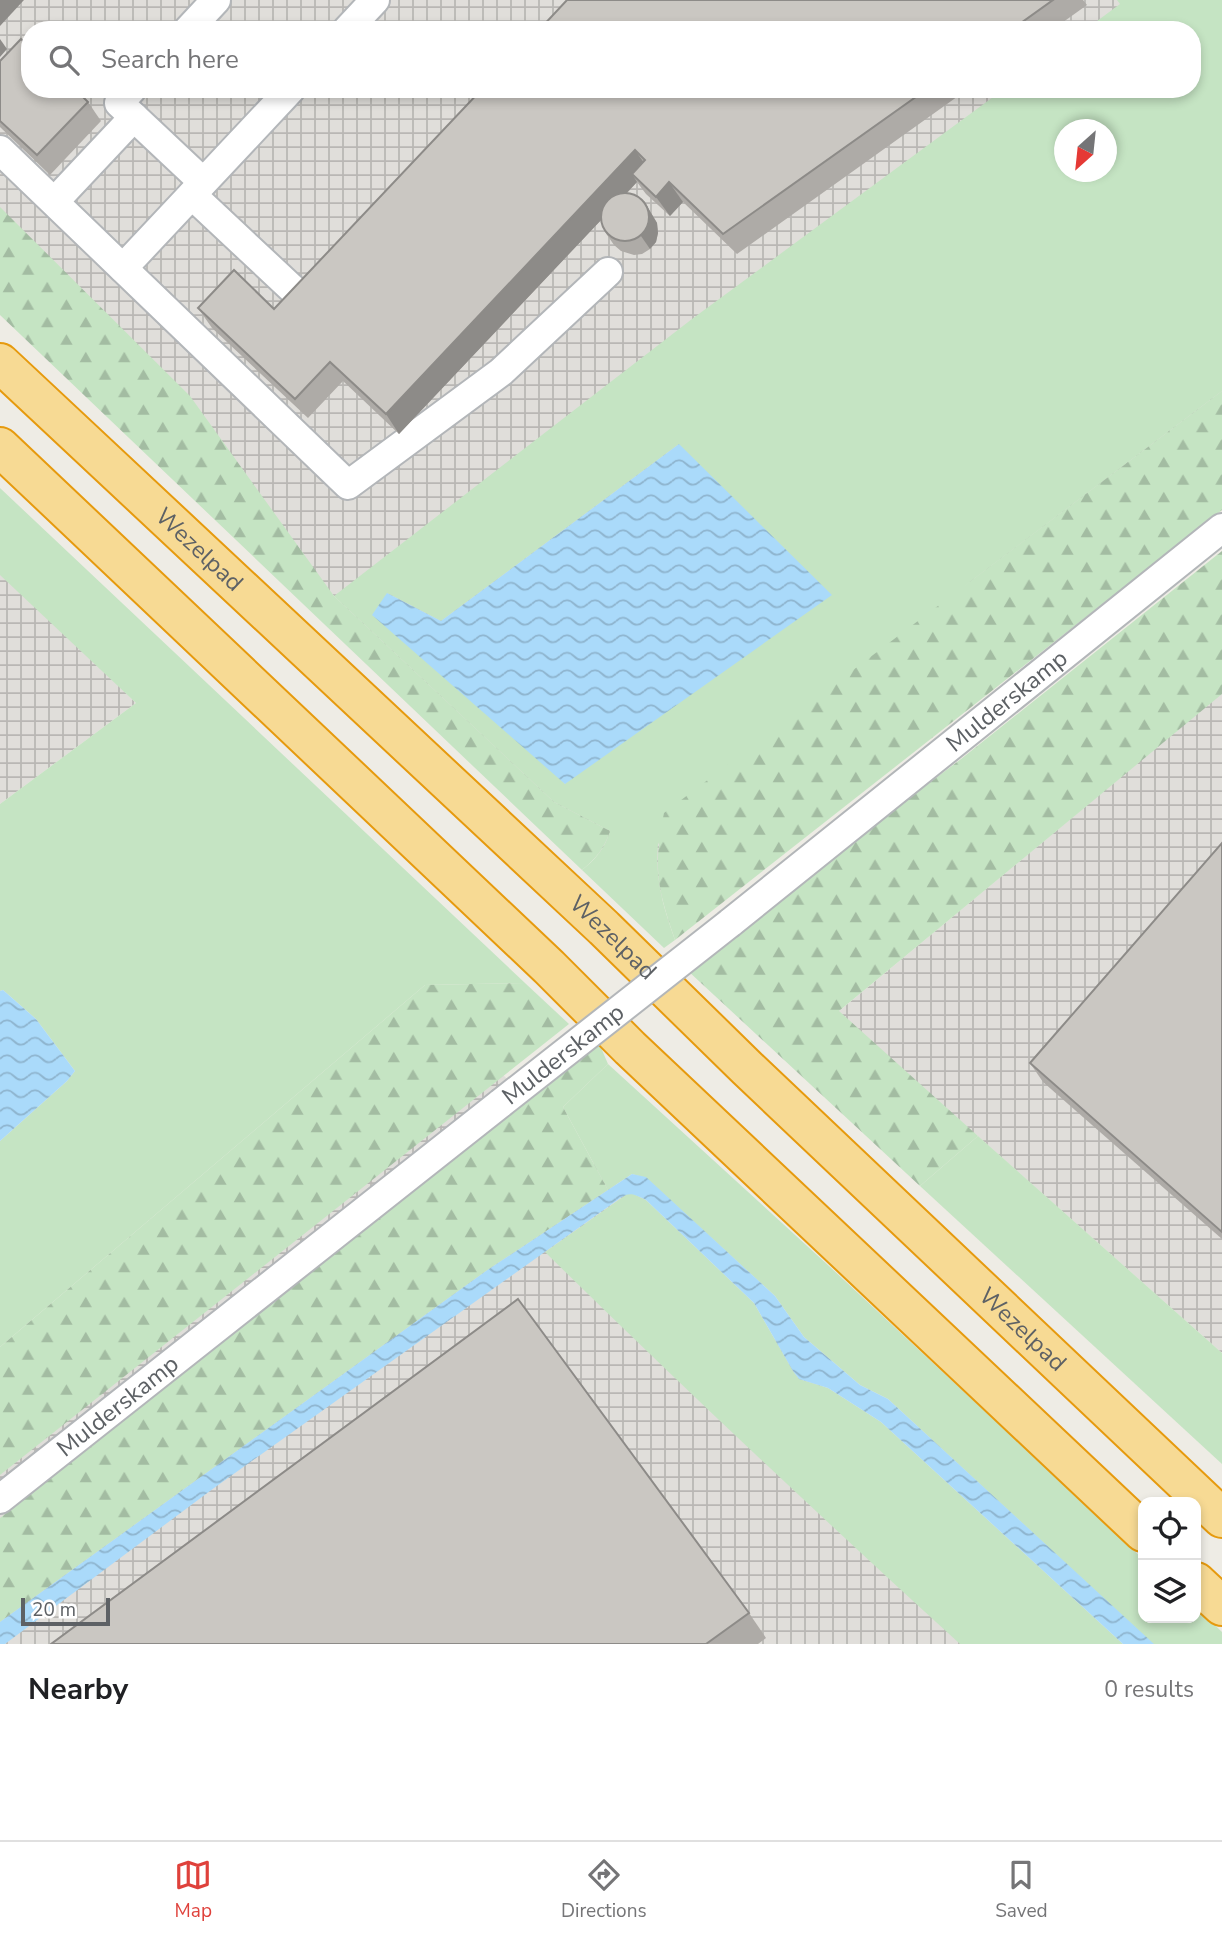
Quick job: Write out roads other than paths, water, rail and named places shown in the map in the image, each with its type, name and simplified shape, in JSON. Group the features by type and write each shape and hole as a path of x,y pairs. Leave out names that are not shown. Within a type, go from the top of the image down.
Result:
{"highway":[{"name":"Wezelpad","path":"0,363 594,919 757,1078 1222,1518"},
{"path":"0,447 549,967 630,1048 1138,1527"},
{"path":"1201,1587 1222,1606"}],"street":[{"path":"196,21 216,0"},
{"path":"355,21 375,0"},
{"path":"123,268 282,98"},
{"path":"55,201 133,103 197,188 302,298"},
{"path":"0,150 348,485 501,372 608,272"},
{"name":"Mulderskamp","path":"0,1499 730,923 1222,528"}],"water":[{"path":"679,444 832,595 565,784 372,615 387,593 441,621"},
{"path":"3,990 36,1019 75,1071 0,1141 0,991"},
{"path":"632,1174 646,1177 775,1296 804,1337 860,1385 888,1399 1154,1644 1123,1644 881,1422 828,1388 799,1379 754,1303 646,1200 632,1194 612,1204 214,1488 5,1644 0,1644 0,1622 486,1271"}]}
